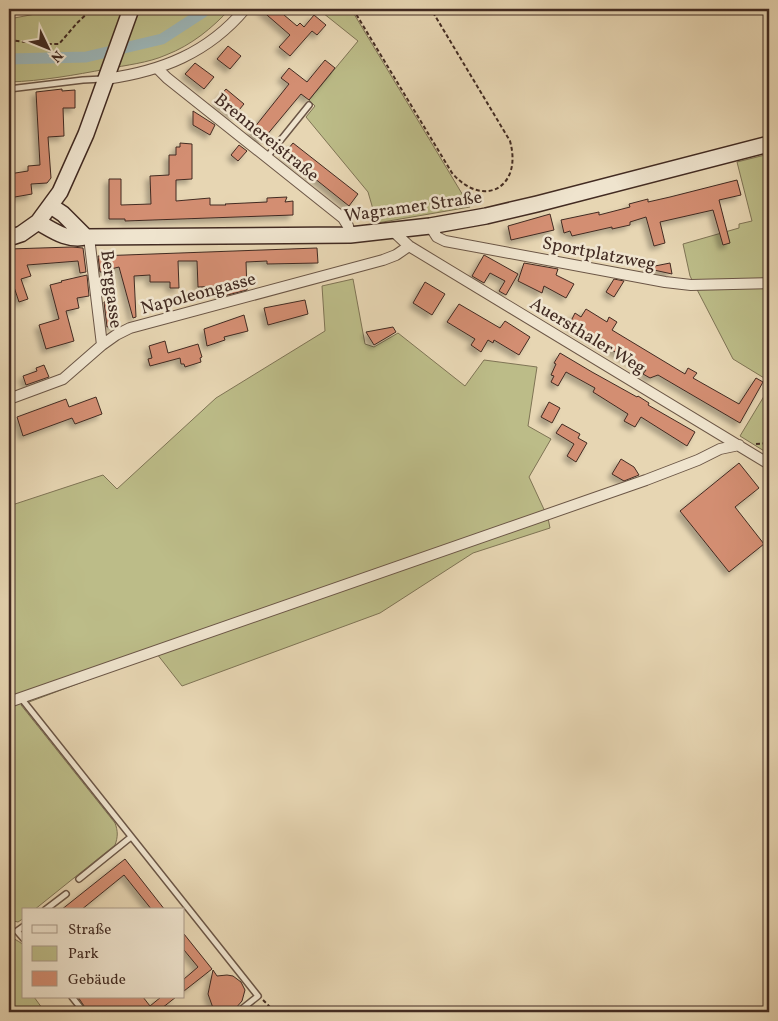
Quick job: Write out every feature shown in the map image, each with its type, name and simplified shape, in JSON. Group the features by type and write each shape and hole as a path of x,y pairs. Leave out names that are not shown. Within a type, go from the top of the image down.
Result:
{"main road":[{"path":"9,238 29,230 51,206 76,159 131,9"},
{"name":"Wagramer Straße","path":"38,222 68,238 350,235 393,231 430,226 528,206 769,144"},
{"path":"51,206 63,214 87,237"}],"street":[{"path":"109,72 158,69 200,49 245,9"},
{"name":"Brennereistraße","path":"158,69 343,218 348,226 350,235"},
{"name":"Sportplatzweg","path":"430,226 438,237 445,241 665,282 769,284"},
{"name":"Auersthaler Weg","path":"393,231 409,246 769,464"},
{"name":"Berggasse","path":"87,237 102,345"},
{"name":"Napoleongasse","path":"9,400 63,379 116,335 139,326 383,260 396,255 409,246"},
{"path":"9,702 646,480 698,460 720,449 739,445"}],"lane":[{"path":"9,89 83,80 109,72"},
{"path":"267,158 309,105"},
{"path":"20,698 258,996 238,1012"},
{"path":"79,880 131,837"},
{"path":"48,908 66,894"},
{"path":"22,927 17,931 22,937"},
{"path":"73,998 84,1012"}],"path":[{"path":"9,40 59,44 92,9"},
{"path":"354,9 452,172 460,182 485,192 498,188 509,179 513,166 514,154 510,141 431,9"},
{"path":"258,996 275,1012"}],"green space":[{"path":"51,9 230,9 193,41 159,58 137,64 70,75 9,82 9,19 46,12"},
{"path":"318,9 351,9 470,207 377,223 368,192 306,117 315,106 309,100 358,41"},
{"path":"769,154 769,381 733,359 690,276 683,244 739,228 739,224 752,221 737,162"},
{"path":"353,279 365,344 374,347 398,333 465,386 484,360 537,367 528,426 551,439 529,477 548,518 550,528 473,553 380,613 182,686 157,654 21,705 115,823 117,837 115,845 36,908 22,908 22,919 18,922 9,920 9,506 103,475 117,489 216,398 325,331 322,286"},
{"path":"769,388 769,454 740,436"},
{"path":"9,934 22,944 22,998 35,998 45,1012 9,1012"}],"building":[{"path":"260,9 277,9 297,26 300,23 304,27 314,15 326,25 317,35 312,31 290,56 279,47 290,35"},
{"path":"228,46 241,56 230,69 217,59"},
{"path":"325,60 335,68 309,100 301,94 261,142 250,133 289,84 281,78 289,68 307,82"},
{"path":"195,63 214,77 204,89 185,74"},
{"path":"62,89 62,91 75,90 75,108 63,108 64,136 48,137 51,178 47,183 31,184 32,194 9,198 9,174 28,171 28,166 40,165 36,92"},
{"path":"226,89 244,104 234,116 216,101"},
{"path":"193,111 215,125 210,135 193,125"},
{"path":"180,143 192,144 192,179 176,180 176,201 210,198 210,205 226,205 267,202 267,198 287,197 285,202 293,201 293,215 125,221 125,219 109,219 109,179 121,179 121,205 151,204 150,176 169,175 169,155 176,155 176,147 180,147"},
{"path":"293,143 358,194 349,206 284,154"},
{"path":"239,145 247,151 238,161 231,155"},
{"path":"737,180 741,195 719,200 730,243 723,245 713,210 660,222 665,243 654,246 646,217 630,222 630,225 612,229 612,227 572,236 570,231 564,233 561,220 599,212 599,215 630,207 629,204 648,199 648,202"},
{"path":"550,214 554,230 511,240 508,226"},
{"path":"83,248 86,272 80,273 78,261 27,265 31,276 21,279 28,299 19,302 9,272 9,249"},
{"path":"317,248 318,263 267,264 267,261 246,262 247,290 220,297 220,286 198,287 197,261 178,261 179,288 170,288 170,282 150,282 150,275 134,276 136,317 133,318 119,267 111,269 112,271 100,272 98,256"},
{"path":"484,255 518,274 506,295 499,291 505,281 490,273 484,283 472,276"},
{"path":"524,263 558,269 556,275 574,284 566,298 544,286 542,293 518,281"},
{"path":"670,263 672,274 645,268"},
{"path":"87,275 89,296 77,298 79,308 66,311 74,341 46,349 39,325 59,319 50,285"},
{"path":"614,279 624,281 614,297 606,292"},
{"path":"425,282 445,294 432,315 413,303"},
{"path":"305,300 308,314 268,325 264,308"},
{"path":"115,301 118,325 107,327 104,302"},
{"path":"459,304 500,328 505,321 530,337 519,355 494,340 493,343 488,340 481,352 471,345 475,339 447,322"},
{"path":"586,309 607,322 609,317 617,322 612,330 685,374 688,368 697,373 693,378 739,404 756,378 763,382 740,423 658,375 650,378 643,374 646,370 569,325 575,313 581,317"},
{"path":"244,315 248,331 224,337 225,340 207,346 204,329"},
{"path":"393,327 396,332 374,345 366,332"},
{"path":"165,341 168,353 198,344 202,357 200,358 201,362 185,367 184,364 181,364 180,358 150,366 148,359 152,358 149,346"},
{"path":"560,353 638,396 649,403 648,405 695,432 687,446 641,417 635,427 624,421 628,414 593,392 595,388 566,372 558,386 551,382 554,376 551,375 556,364 554,363"},
{"path":"44,365 49,377 26,385 23,376 37,371 36,368"},
{"path":"96,397 102,414 75,424 72,418 23,436 17,417 66,399 69,407"},
{"path":"549,402 560,408 552,423 541,417"},
{"path":"562,424 580,434 578,438 587,443 576,462 567,456 574,444 556,433"},
{"path":"621,459 634,467 639,475 624,481 612,474"},
{"path":"739,463 759,488 735,507 764,544 729,572 680,511"},
{"path":"125,859 163,908 150,908 124,875 83,908 64,908"},
{"path":"185,935 212,969 185,990 185,978 198,967 185,951"},
{"path":"213,970 217,976 233,976 241,982 245,990 242,1001 235,1009 227,1012 213,1008 208,994"},
{"path":"79,998 144,998 150,1006 160,998 175,998 157,1012 88,1012"}],"waterway":[{"path":"9,59 86,57 162,39 206,9"}]}
